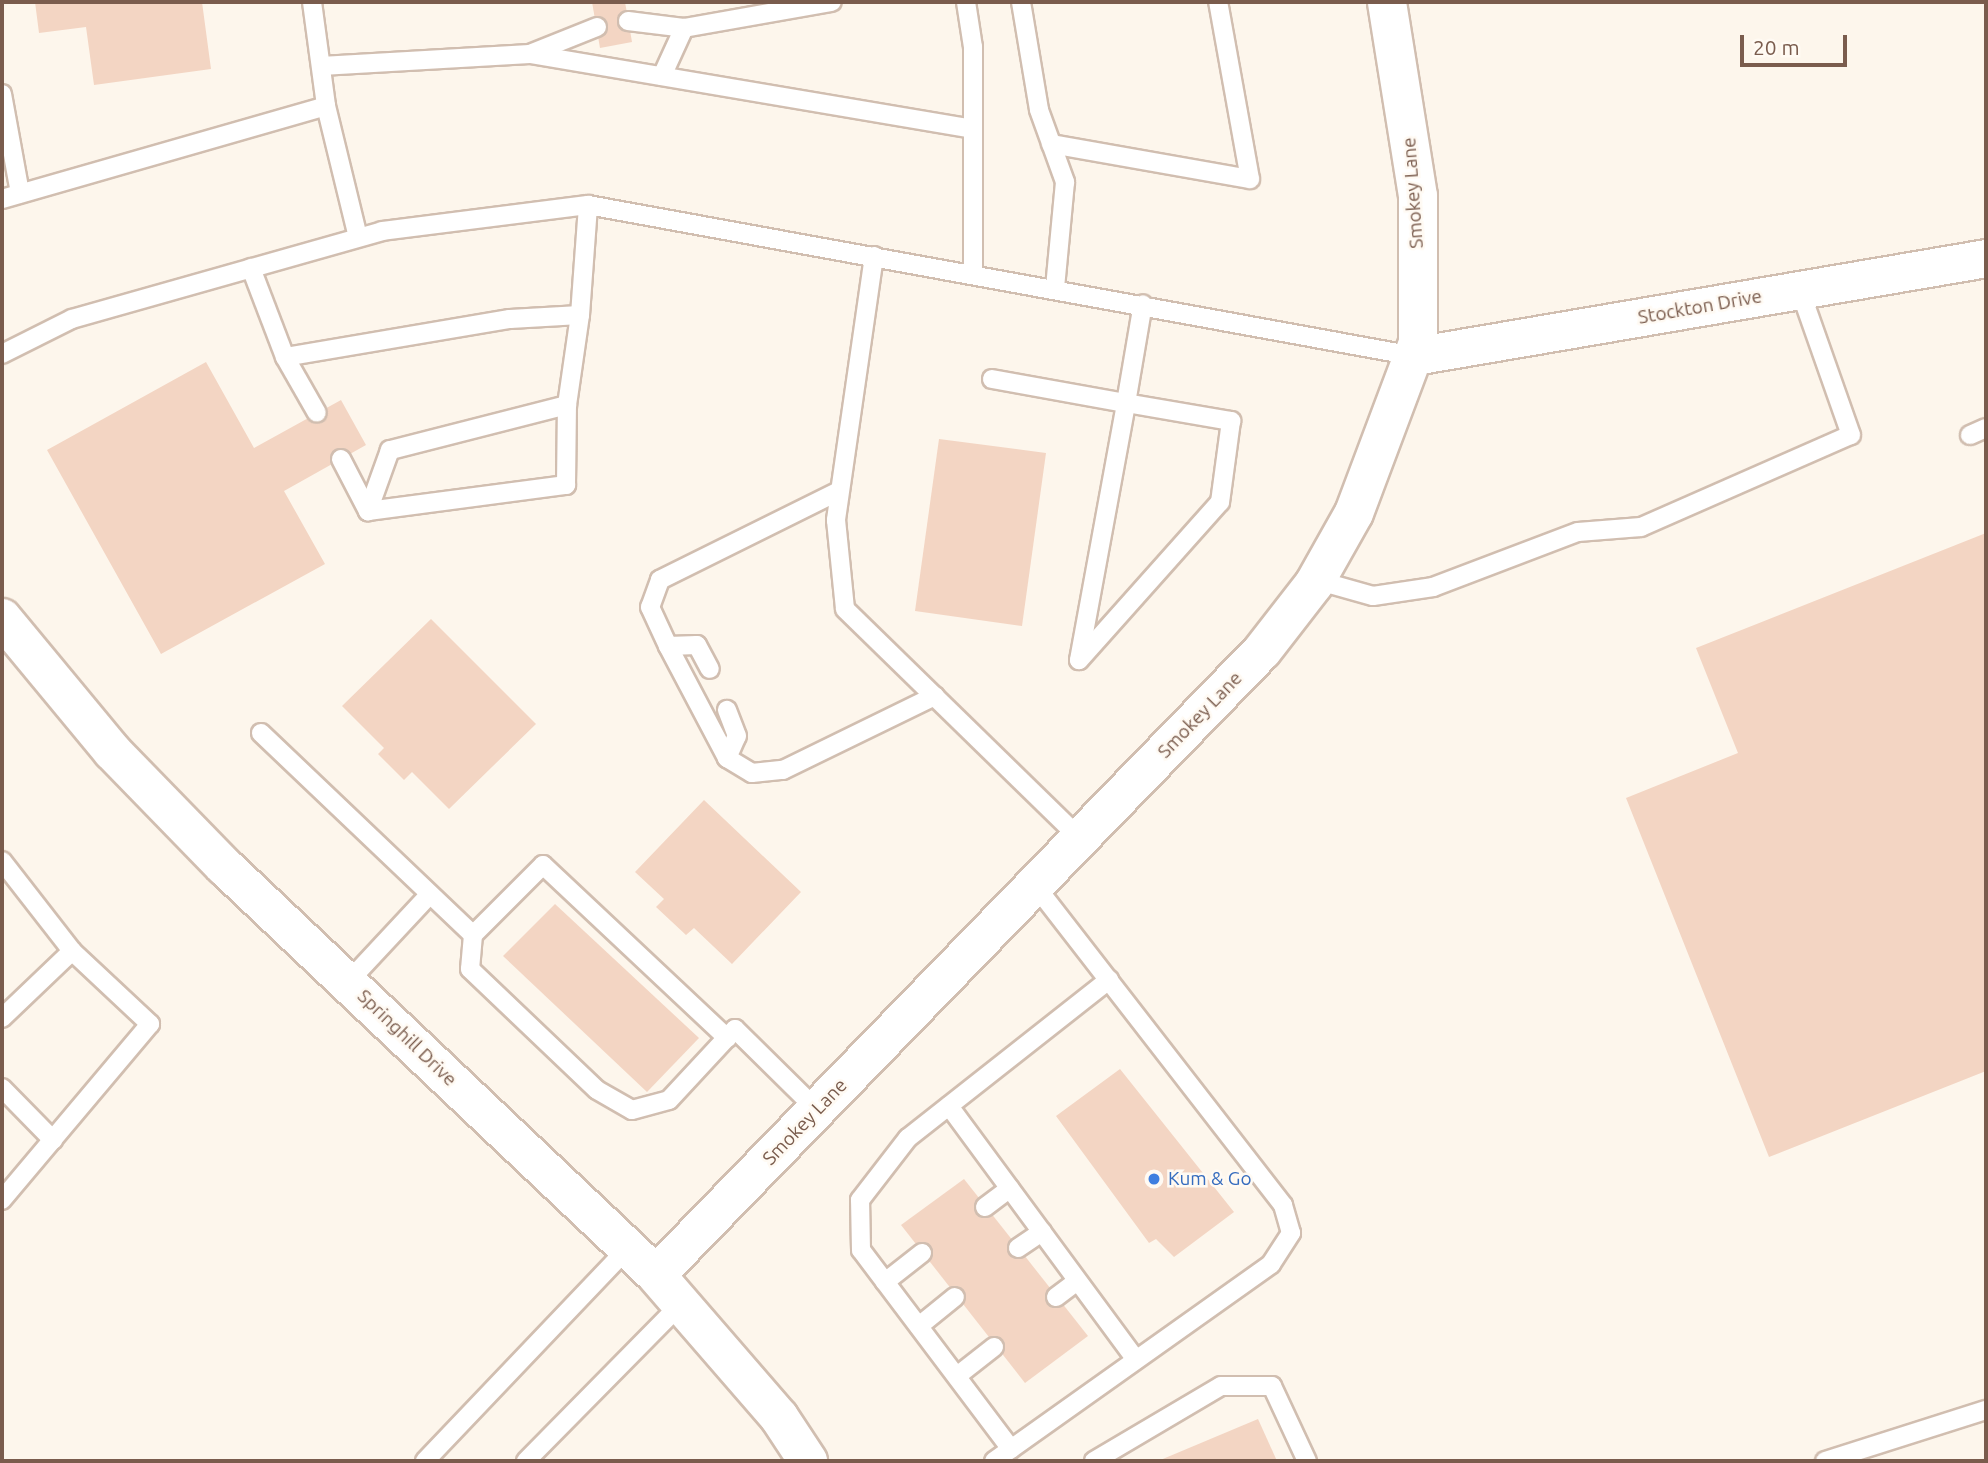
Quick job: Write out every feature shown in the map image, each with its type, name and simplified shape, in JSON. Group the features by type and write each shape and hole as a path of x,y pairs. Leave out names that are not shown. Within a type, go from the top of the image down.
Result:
{"street":[{"name":"Smokey Lane","path":"656,1275 1262,651 1316,580 1354,513 1413,356 1422,303 1418,196 1387,2"},
{"name":"Stockton Drive","path":"1413,356 1986,258"},
{"name":"Springhill Drive","path":"2,618 112,751 348,982 656,1275 779,1418 808,1461"}],"lane":[{"path":"312,2 326,106 358,237"},
{"path":"628,21 684,28 832,2"},
{"path":"966,2 973,47 973,274"},
{"path":"1021,2 1039,110 1065,182 1055,288"},
{"path":"1051,144 1250,179 1218,2"},
{"path":"530,54 597,27"},
{"path":"662,76 684,28"},
{"path":"321,66 530,54 973,129"},
{"path":"2,94 20,193"},
{"path":"2,199 326,106"},
{"path":"2,354 72,319 358,237 587,205 1143,304 1413,356"},
{"path":"368,511 566,485 567,405 580,316 587,205"},
{"path":"874,256 836,520 845,609 1081,839"},
{"path":"251,268 285,357 317,413"},
{"path":"1316,580 1373,596 1433,587 1578,532 1641,527 1851,435 1800,290"},
{"path":"992,379 1126,402 1231,421 1220,502 1079,660 1126,402 1143,304"},
{"path":"285,357 509,319 580,316"},
{"path":"368,511 390,450 567,405"},
{"path":"341,459 368,511"},
{"path":"839,491 693,560 660,580 650,607 668,646 727,758 752,773 783,770 935,696"},
{"path":"668,646 697,645 710,669"},
{"path":"727,710 737,736 727,758"},
{"path":"261,733 473,935"},
{"path":"2,861 72,951 150,1024 2,1199"},
{"path":"727,1038 543,864 473,935 471,969 597,1090 632,1110 669,1100 727,1038 735,1029 817,1110"},
{"path":"994,1461 1271,1264 1291,1233 1283,1205 1035,886"},
{"path":"348,982 430,894"},
{"path":"2,1018 72,951"},
{"path":"1012,1449 861,1250 860,1200 908,1138 1108,980"},
{"path":"2,1087 53,1140"},
{"path":"949,1106 1136,1360"},
{"path":"985,1207 1010,1188"},
{"path":"1018,1248 1041,1232"},
{"path":"425,1461 628,1248"},
{"path":"885,1282 922,1253"},
{"path":"1056,1297 1077,1281"},
{"path":"919,1326 955,1297"},
{"path":"526,1461 682,1303"},
{"path":"957,1376 994,1347"},
{"path":"1094,1461 1221,1386 1272,1386 1307,1461"},
{"path":"1825,1461 1986,1410"}],"building":[{"path":"35,2 202,2 211,69 94,85 86,27 39,33"},
{"path":"592,2 625,2 632,42 600,48"},
{"path":"206,362 254,448 341,400 366,445 284,491 325,564 161,654 47,450"},
{"path":"939,439 1046,453 1022,626 915,611"},
{"path":"1986,533 1986,1071 1769,1157 1626,798 1738,753 1696,648"},
{"path":"431,619 536,724 449,809 412,772 404,780 378,754 384,748 342,706"},
{"path":"704,800 801,892 732,964 694,928 686,935 656,907 664,899 635,872"},
{"path":"555,904 699,1038 647,1092 503,956"},
{"name":"Kum & Go","path":"1120,1069 1234,1212 1174,1257 1156,1239 1149,1243 1056,1116"},
{"path":"964,1179 1088,1336 1025,1383 901,1225"},
{"path":"1258,1419 1277,1461 1158,1461"}],"place":[{"name":"Kum & Go","path":"1154,1179"}]}
